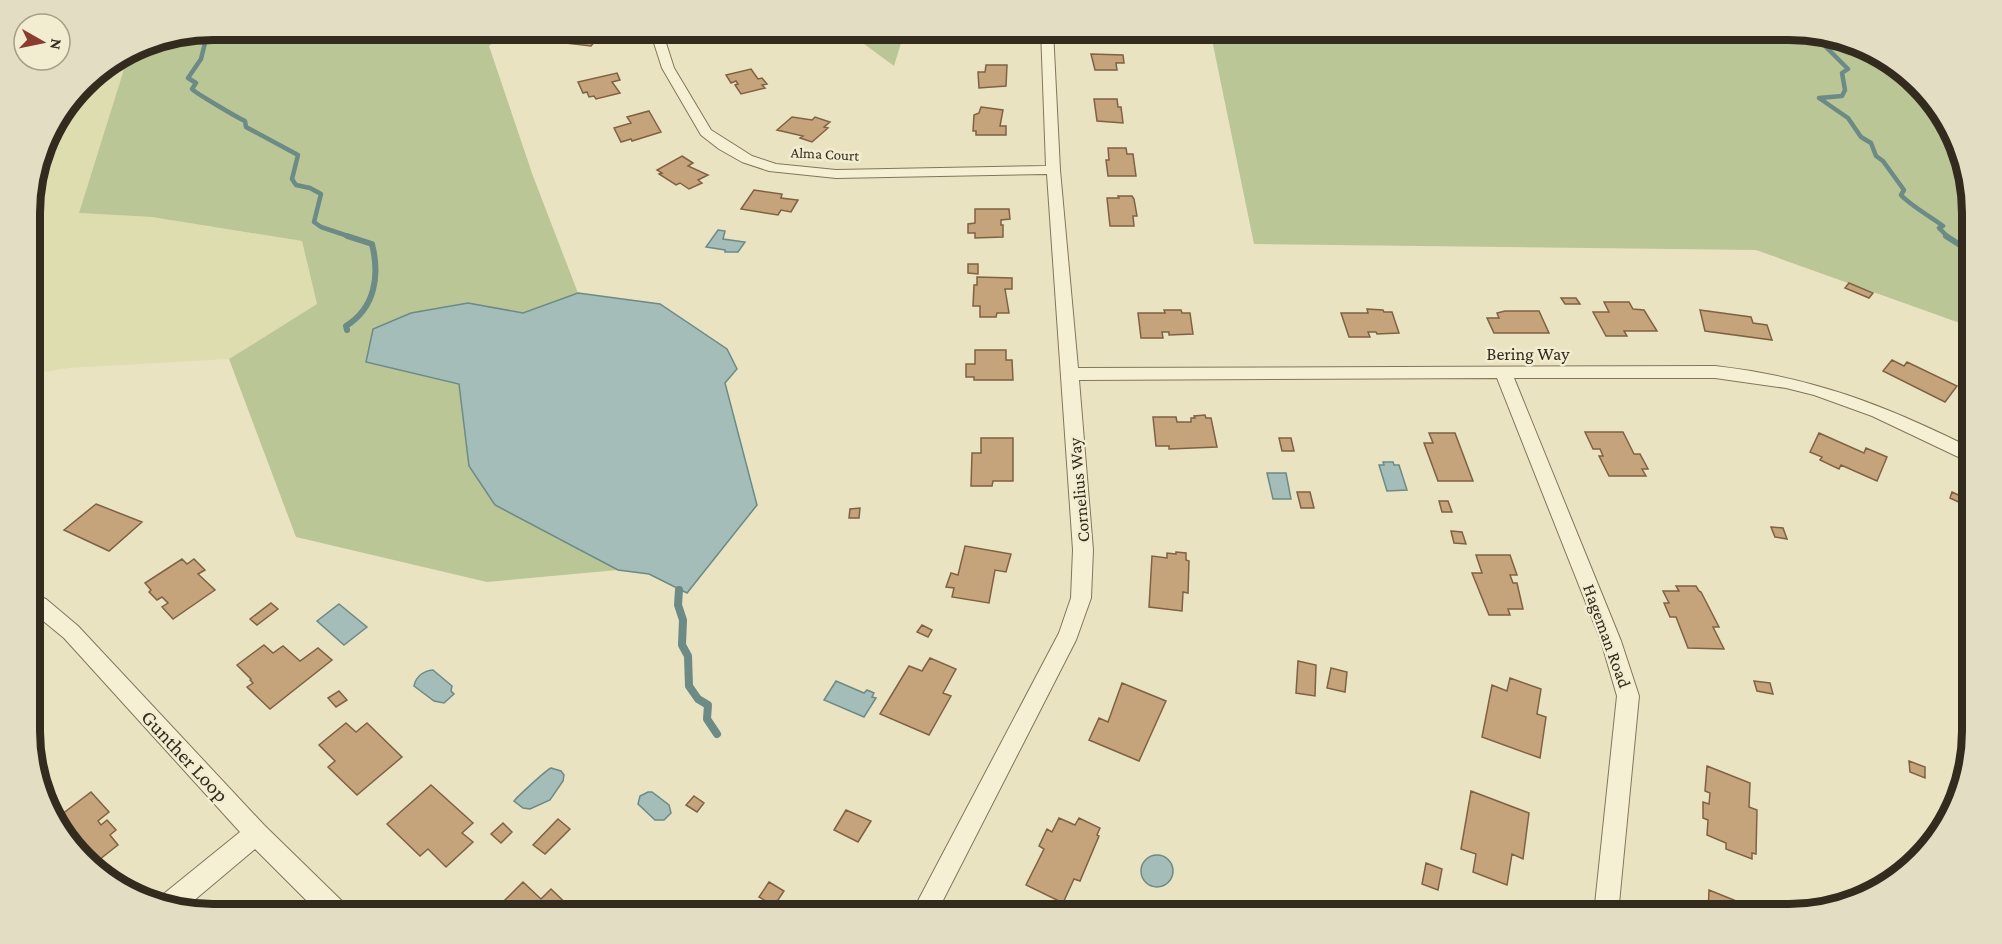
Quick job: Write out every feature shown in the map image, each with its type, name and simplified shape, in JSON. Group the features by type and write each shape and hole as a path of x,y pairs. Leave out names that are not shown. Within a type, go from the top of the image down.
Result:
{"street":[{"name":"Cornelius Way","path":"928,904 1069,634 1081,598 1083,550 1059,222 1053,170 1047,40"},
{"name":"Alma Court","path":"660,43 668,68 706,132 747,159 774,168 836,174 1053,170"},
{"name":"Bering Way","path":"1069,374 1715,372 1759,376 1821,390 1899,419 1962,451"},
{"name":"Hageman Road","path":"1504,374 1611,641 1628,696 1607,903"},
{"name":"Gunther Loop","path":"40,608 71,632 256,833 327,904"},
{"path":"177,899 256,833"}],"green space":[{"path":"213,40 497,40 489,46 533,176 578,293 523,313 468,303 373,329 366,362 460,384 469,466 495,505 618,570 487,582 296,537 229,359 317,304 302,241 152,217 79,213 125,65 137,58 168,46"},
{"path":"859,40 902,40 894,66"},
{"path":"1212,40 1800,41 1834,46 1875,64 1894,76 1911,91 1926,108 1938,127 1956,168 1960,191 1962,324 1756,250 1254,244"},
{"path":"125,65 79,213 152,217 302,241 317,304 229,359 69,368 41,372 41,202 46,168 64,127 83,99 108,76"}],"water":[{"path":"718,230 725,231 723,239 745,242 738,252 725,252 725,250 706,247"},
{"path":"578,293 660,304 727,349 737,369 725,383 757,505 687,593 649,574 618,570 495,505 469,466 459,384 366,362 373,329 411,313 468,303 523,313"},
{"path":"1383,462 1393,462 1394,465 1399,465 1407,490 1387,491 1379,465 1384,465"},
{"path":"1267,473 1286,473 1291,499 1273,499"},
{"path":"339,604 367,627 344,645 317,621"},
{"path":"433,670 452,686 451,691 454,694 444,703 434,701 414,686 421,675"},
{"path":"836,681 864,693 867,690 874,693 872,697 876,698 864,717 824,700"},
{"path":"551,768 561,771 564,775 563,781 550,800 530,809 523,808 514,801 538,779"},
{"path":"652,792 669,805 671,813 664,820 655,820 638,804 640,796"},
{"path":"1157,855 1169,859 1173,871 1169,883 1157,887 1145,883 1141,871 1145,859"}],"building":[{"path":"568,40 596,40 591,46 565,43"},
{"path":"1091,54 1123,55 1124,63 1116,63 1117,70 1095,70"},
{"path":"986,65 1007,65 1006,86 979,88 978,72 985,72"},
{"path":"751,69 758,79 762,78 767,84 762,85 765,88 741,94 735,85 738,84 736,81 731,83 726,75"},
{"path":"617,73 620,80 612,82 620,93 596,99 594,96 589,97 587,92 583,93 578,82"},
{"path":"1094,99 1117,99 1118,107 1121,107 1123,123 1097,121"},
{"path":"981,107 1003,110 1000,126 1006,126 1006,135 976,135 976,131 973,131 974,115 979,113"},
{"path":"649,111 661,132 621,142 614,128 631,123 627,117"},
{"path":"792,117 812,120 815,117 830,122 824,127 828,128 812,142 800,138 803,136 777,130"},
{"path":"1108,148 1126,148 1127,154 1133,154 1136,176 1108,176 1106,160 1109,160"},
{"path":"682,156 693,163 688,166 708,175 698,180 702,183 689,189 680,183 676,185 659,174 662,173 657,170"},
{"path":"754,190 782,194 781,198 798,200 791,212 781,210 778,215 741,209"},
{"path":"1118,196 1132,196 1134,199 1137,216 1133,216 1134,226 1110,226 1107,198 1119,198"},
{"path":"975,209 1009,209 1010,219 1001,220 1003,237 975,238 975,233 968,233 968,224 975,223"},
{"path":"968,264 978,264 978,274 968,273"},
{"path":"977,277 1012,278 1012,289 1005,289 1009,313 997,313 996,317 980,317 980,306 973,306 974,285 977,285"},
{"path":"1849,283 1873,293 1869,298 1845,288"},
{"path":"1561,298 1576,298 1580,304 1565,304"},
{"path":"1604,302 1629,302 1633,309 1644,310 1657,331 1624,331 1627,336 1606,336 1593,312 1609,312"},
{"path":"1367,309 1392,312 1399,333 1368,332 1370,337 1349,337 1341,313 1368,313"},
{"path":"1164,310 1181,310 1182,313 1190,313 1193,334 1169,335 1169,332 1162,332 1163,338 1141,338 1138,313 1165,313"},
{"path":"1700,310 1751,317 1753,323 1767,325 1772,340 1705,331"},
{"path":"1539,311 1549,333 1494,333 1487,318 1499,318 1497,313"},
{"path":"975,350 1006,350 1006,360 1012,360 1013,380 974,380 974,377 966,377 966,364 975,364"},
{"path":"1892,360 1904,366 1907,362 1957,386 1945,402 1883,371"},
{"path":"1205,415 1206,418 1211,418 1217,447 1169,449 1169,446 1156,446 1153,417 1176,417 1177,422 1191,422 1194,416"},
{"path":"1585,432 1623,432 1634,454 1640,454 1648,469 1642,469 1646,476 1609,476 1599,456 1603,456 1600,449 1593,449"},
{"path":"1429,433 1455,433 1473,481 1438,481 1424,443 1433,443"},
{"path":"1819,433 1864,453 1866,448 1887,457 1877,481 1841,465 1839,469 1820,460 1822,457 1810,452"},
{"path":"981,438 1013,438 1013,481 993,481 992,486 971,486 972,453 981,453"},
{"path":"1279,438 1291,438 1294,451 1282,451"},
{"path":"1297,492 1310,492 1314,508 1301,508"},
{"path":"1952,492 1962,497 1962,504 1950,498"},
{"path":"1439,501 1448,501 1452,512 1442,512"},
{"path":"96,504 142,522 109,551 64,530"},
{"path":"860,508 859,518 849,518 850,509"},
{"path":"1771,527 1783,528 1787,539 1775,537"},
{"path":"1451,531 1462,532 1466,544 1454,543"},
{"path":"965,546 1011,554 1006,572 995,570 989,603 952,597 954,588 946,587 951,573 958,575"},
{"path":"1176,552 1186,553 1186,560 1189,561 1188,593 1183,592 1182,611 1149,607 1152,556 1167,558 1167,553 1176,554"},
{"path":"1476,555 1510,555 1517,575 1510,575 1513,583 1517,583 1523,609 1508,609 1510,615 1489,615 1472,573 1482,573"},
{"path":"182,559 187,564 194,559 205,570 198,574 215,590 173,619 162,607 168,603 162,597 157,600 149,592 151,590 145,583"},
{"path":"1676,586 1696,586 1701,592 1719,627 1713,627 1724,649 1688,648 1676,617 1670,617 1664,603 1669,603 1663,591 1679,591"},
{"path":"271,603 278,609 257,625 250,619"},
{"path":"922,625 932,630 928,637 917,632"},
{"path":"264,645 273,653 283,646 300,661 318,648 332,660 270,709 247,687 253,683 237,665"},
{"path":"930,658 956,669 943,693 951,696 929,735 880,714 909,666 922,671"},
{"path":"1298,661 1316,665 1315,696 1296,693"},
{"path":"1331,668 1347,672 1345,692 1327,688"},
{"path":"1510,678 1541,689 1537,714 1546,717 1540,758 1482,737 1492,685 1507,691"},
{"path":"1754,681 1770,683 1773,694 1757,691"},
{"path":"1122,683 1166,701 1139,761 1089,740 1099,718 1108,722"},
{"path":"339,691 347,700 336,707 328,698"},
{"path":"346,723 356,732 367,723 402,757 357,795 328,767 335,761 319,745"},
{"path":"1909,761 1925,767 1925,778 1910,772"},
{"path":"1707,766 1750,783 1749,807 1757,810 1756,854 1752,853 1752,859 1726,849 1726,843 1707,835 1708,820 1703,818 1703,802 1709,804 1710,793 1705,791"},
{"path":"431,785 473,823 462,833 473,842 446,867 428,849 420,856 387,824"},
{"path":"1471,791 1529,813 1523,859 1512,854 1507,885 1473,872 1476,854 1461,849"},
{"path":"91,792 109,812 98,821 101,825 107,820 116,830 110,835 118,845 99,860 76,836 62,814"},
{"path":"694,796 704,803 697,812 686,805"},
{"path":"846,810 871,821 858,842 834,830"},
{"path":"1059,818 1075,825 1079,818 1100,828 1097,835 1099,836 1080,881 1074,879 1063,903 1026,885 1044,849 1039,846 1047,829 1052,832"},
{"path":"558,819 570,829 545,854 533,845"},
{"path":"503,823 512,832 501,843 491,834"},
{"path":"1426,863 1442,869 1438,890 1422,884"},
{"path":"523,882 541,899 551,889 566,904 505,904 503,902"},
{"path":"769,882 784,891 776,904 770,904 759,897"},
{"path":"1709,890 1741,903 1708,903"}],"waterway":[{"path":"206,41 201,59 188,78 196,83 192,89 245,121 246,127 298,155 292,179 296,185 310,188 321,194 314,222 321,227 351,237"},
{"path":"1824,44 1848,69 1842,73 1845,90 1842,96 1819,98 1848,118 1861,137 1871,143 1876,156 1883,161 1904,190 1901,195 1943,226 1939,228 1948,237"},
{"path":"347,236 372,244 375,268 375,279 369,301 356,319 346,326 347,330"},
{"path":"1946,236 1962,246"},
{"path":"679,590 678,605 683,620 682,645 688,656 689,686 698,699 708,705 707,719 717,734"}]}
